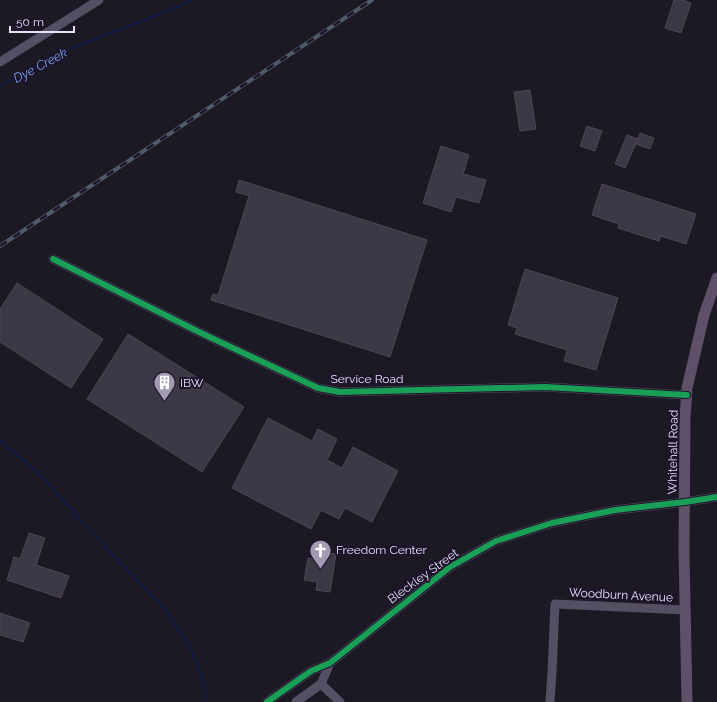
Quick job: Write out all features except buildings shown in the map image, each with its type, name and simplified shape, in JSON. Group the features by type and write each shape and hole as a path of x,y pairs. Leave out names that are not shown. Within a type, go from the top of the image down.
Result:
{"main road":[{"name":"Whitehall Road","path":"687,702 684,551 687,388 704,315 717,278"}],"street":[{"path":"0,62 99,0"},
{"name":"Service Road","path":"53,259 201,333 318,388 340,392 545,387 687,395"},
{"name":"Bleckley Street","path":"267,702 311,671 330,663 450,567 496,541 559,521 615,510 717,497"},
{"name":"Woodburn Avenue","path":"550,702 555,604 686,610"},
{"name":"Bleckley Street","path":"321,684 330,663"},
{"path":"296,702 321,684 340,702"}],"waterway":[{"name":"Dye Creek","path":"0,87 49,57 192,0"},
{"path":"0,441 42,476 81,521 166,610 190,647 203,680 205,702"}],"railway":[{"path":"0,246 372,0"}],"cycle path":[{"path":"53,259 201,333 318,388 340,392 545,387 687,395"},
{"path":"267,702 311,671 330,663 450,567 496,541 552,523 615,510 717,497"}],"place":[{"name":"IBW","path":"165,402"},
{"name":"Freedom Center","path":"320,570"}]}
